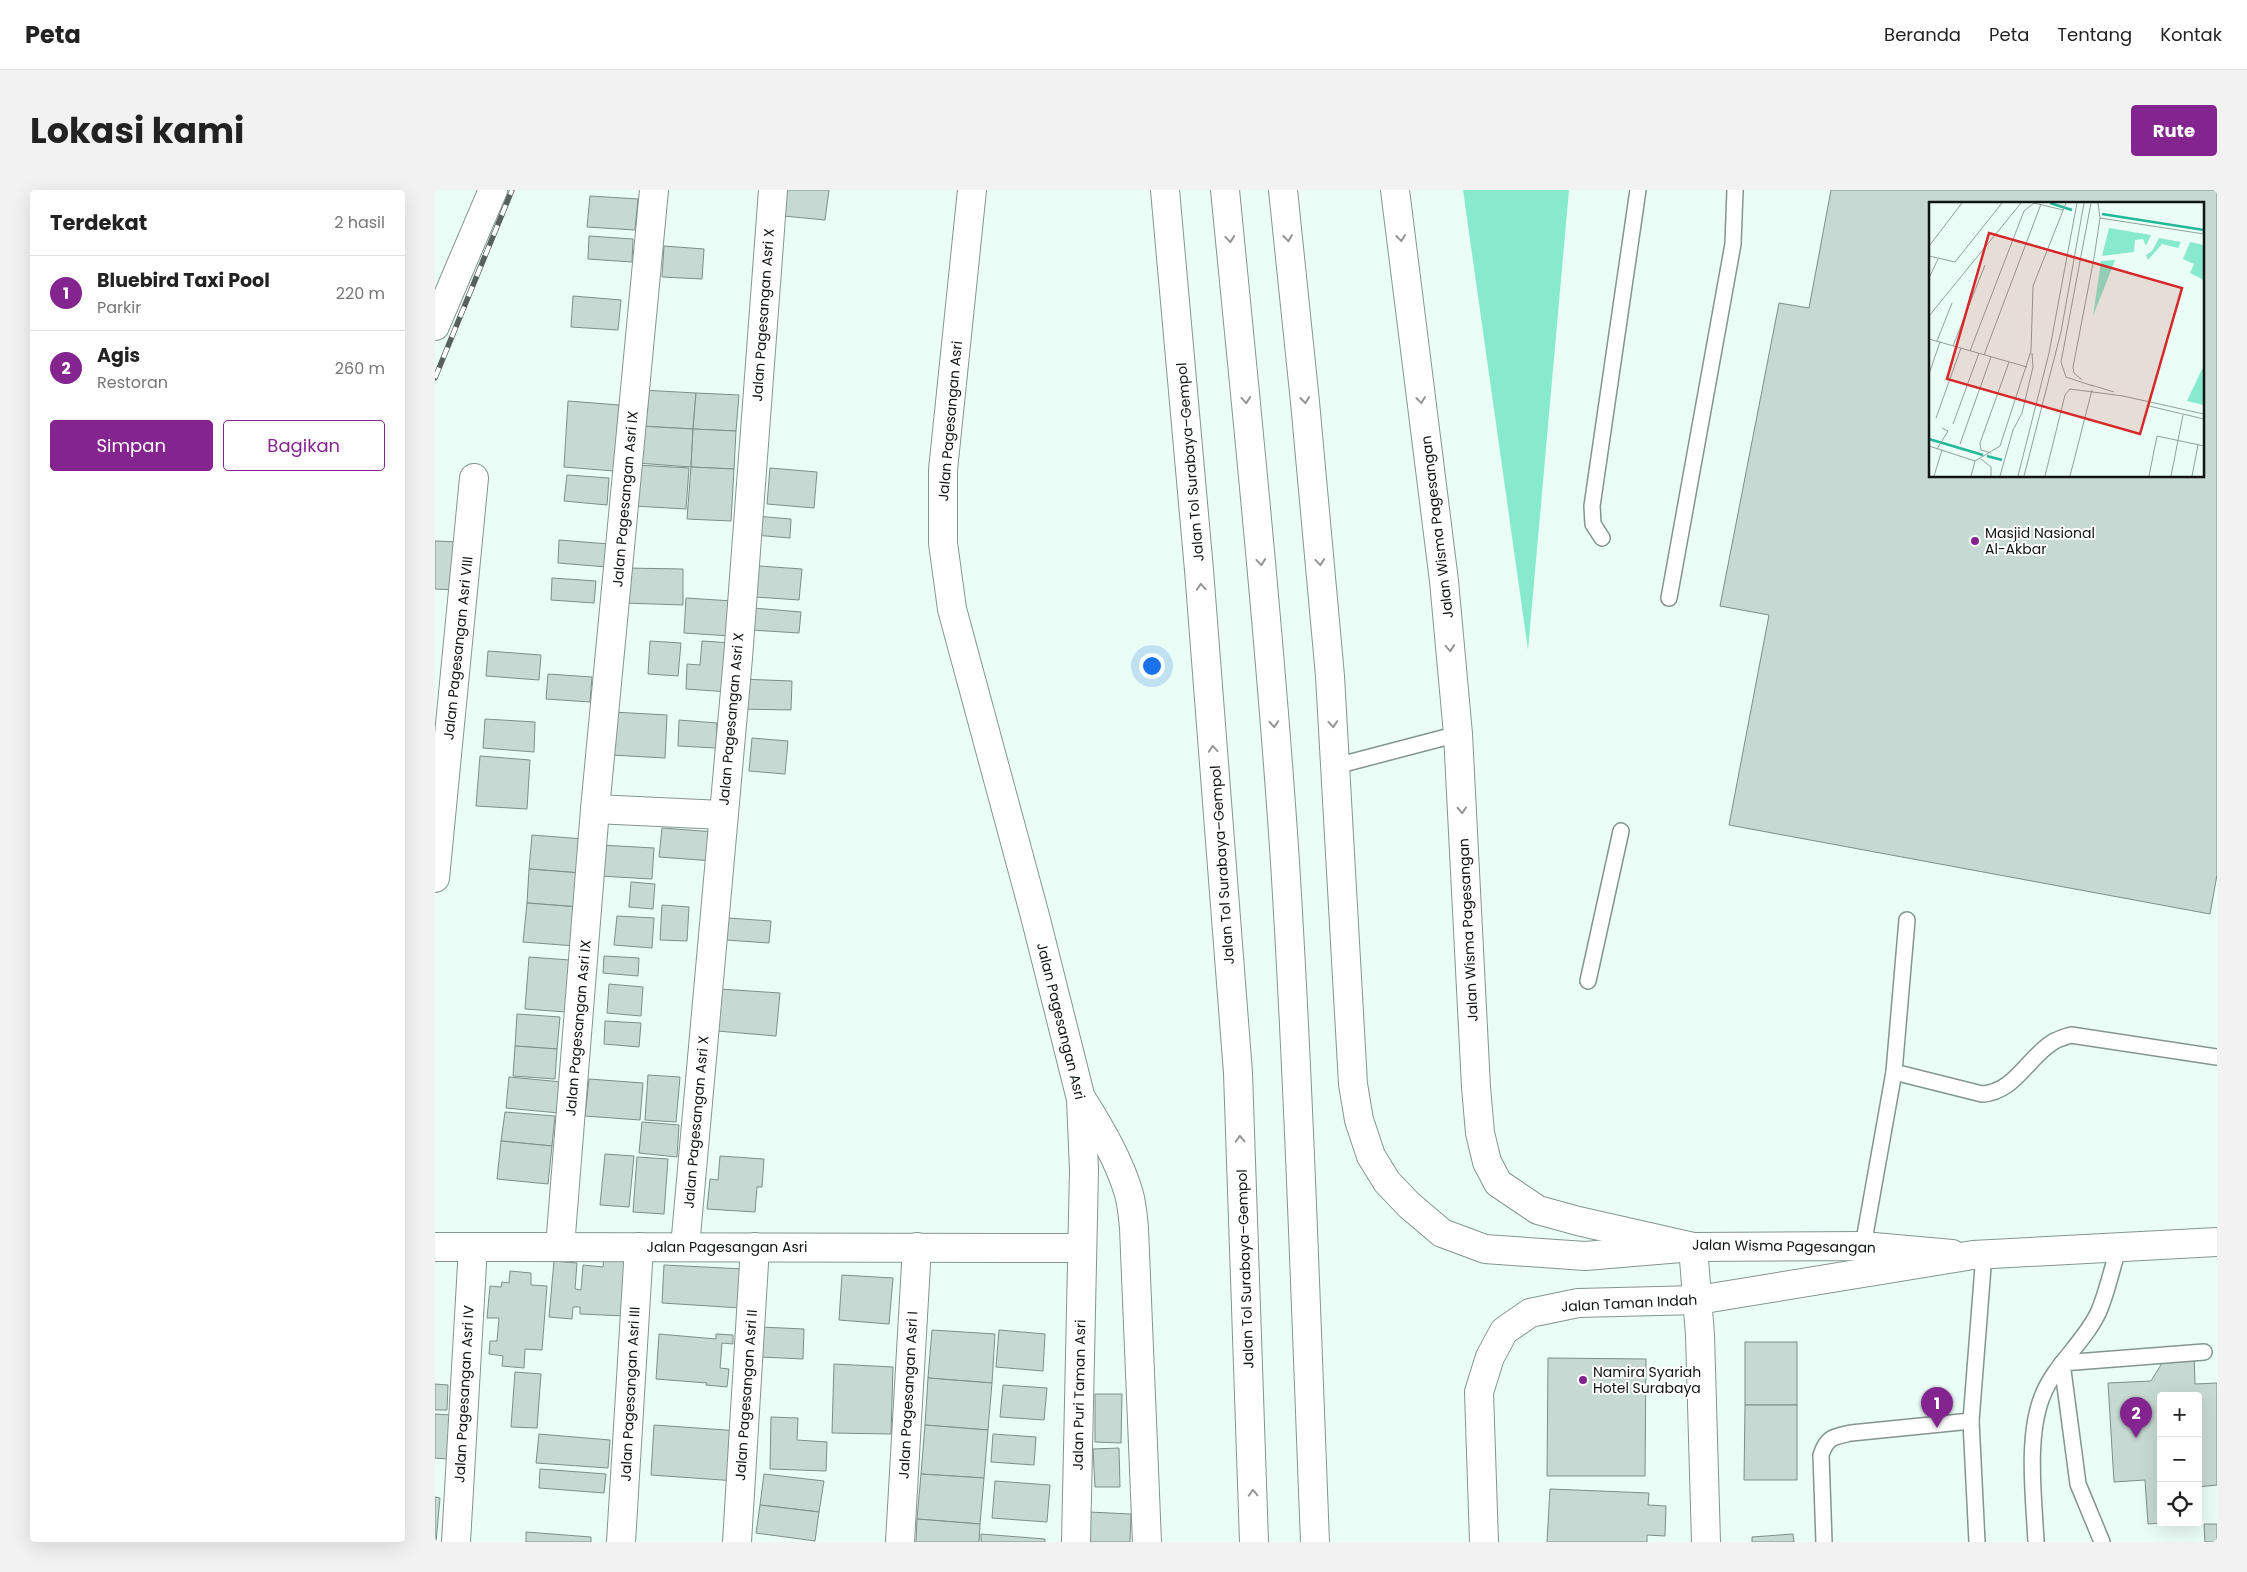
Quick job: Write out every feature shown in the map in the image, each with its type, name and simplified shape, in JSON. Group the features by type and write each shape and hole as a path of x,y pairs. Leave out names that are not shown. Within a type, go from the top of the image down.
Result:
{"main road":[{"path":"435,326 493,190"},
{"name":"Jalan Pagesangan Asri IX","path":"560,1247 595,809 654,190"},
{"name":"Jalan Pagesangan Asri X","path":"685,1247 722,815 738,658 773,190"},
{"name":"Jalan Pagesangan Asri","path":"435,1246 1082,1248 1084,1170 1081,1098 1030,896 952,609 943,543 943,470 972,190"},
{"name":"Jalan Tol Surabaya–Gempol","path":"1165,190 1200,580 1238,1073 1255,1542"},
{"path":"1225,190 1266,618 1285,862 1301,1186 1315,1542"},
{"path":"1283,190 1305,402 1336,766 1353,1084 1359,1120 1371,1156 1387,1182 1409,1205 1442,1233 1485,1248 1585,1256 1693,1247 1698,1300 1706,1542"},
{"name":"Jalan Wisma Pagesangan","path":"1395,190 1444,581 1458,734 1480,1133 1487,1162 1498,1183 1539,1210 1578,1221 1693,1247 1863,1246 1978,1255"},
{"name":"Jalan Pagesangan Asri VIII","path":"435,878 474,478"},
{"path":"595,809 722,815"},
{"path":"1081,1098 1106,1139 1130,1195 1134,1228 1147,1542"},
{"path":"1978,1255 2217,1242"},
{"name":"Jalan Pagesangan Asri IV","path":"456,1542 473,1247"},
{"name":"Jalan Pagesangan Asri III","path":"621,1542 639,1247"},
{"name":"Jalan Pagesangan Asri II","path":"737,1542 755,1247"},
{"name":"Jalan Pagesangan Asri I","path":"900,1542 917,1247"},
{"name":"Jalan Puri Taman Asri","path":"1076,1542 1082,1248"},
{"name":"Jalan Taman Indah","path":"1484,1542 1479,1392 1490,1357 1503,1331 1530,1313 1578,1303 1698,1300 1978,1255"}],"lane":[{"path":"1601,538 1593,524 1592,506 1638,190"},
{"path":"1669,598 1733,244 1735,190"},
{"path":"1336,766 1458,734"},
{"path":"1588,981 1621,831"},
{"path":"1863,1246 1894,1072 1907,920"},
{"path":"1894,1072 1982,1094 1993,1093 2004,1088 2053,1042 2071,1036 2217,1057"},
{"path":"2036,1542 2032,1460 2036,1418 2042,1397 2062,1363 2099,1311 2118,1248"},
{"path":"1977,1542 1971,1421 1978,1255"},
{"path":"2062,1363 2204,1352"},
{"path":"2062,1363 2078,1484 2102,1542"},
{"path":"1824,1542 1821,1455 1825,1443 1833,1437 1851,1433 1971,1421"}],"green space":[{"path":"1463,190 1569,190 1528,650"}],"building":[{"path":"776,190 829,190 825,220 773,215"},
{"name":"Masjid Nasional Al-Akbar","path":"1831,190 2217,190 2217,875 2210,914 1729,825 1769,615 1720,606 1779,303 1809,308"},
{"path":"590,196 638,199 635,230 587,227"},
{"path":"589,236 633,239 632,262 588,259"},
{"path":"664,246 704,249 702,279 662,277"},
{"path":"573,296 621,300 618,330 571,327"},
{"path":"642,390 696,393 693,429 640,426"},
{"path":"696,393 739,395 736,431 693,429"},
{"path":"568,401 619,405 614,471 564,467"},
{"path":"640,426 693,429 691,467 637,463"},
{"path":"693,429 736,431 734,469 691,467"},
{"path":"637,465 689,468 686,509 634,506"},
{"path":"691,467 734,469 731,521 687,519"},
{"path":"770,468 817,472 814,508 767,504"},
{"path":"567,475 609,478 607,505 564,501"},
{"path":"755,516 791,519 790,538 754,535"},
{"path":"559,540 609,544 607,567 558,563"},
{"path":"435,541 461,542 459,590 435,589"},
{"path":"759,566 802,569 799,600 756,597"},
{"path":"624,568 683,569 683,605 624,603"},
{"path":"552,578 596,581 594,603 551,600"},
{"path":"686,598 733,601 731,636 684,633"},
{"path":"753,608 801,612 799,633 751,630"},
{"path":"650,641 681,643 678,676 648,674"},
{"path":"702,641 732,643 729,692 686,689 687,664 700,665"},
{"path":"488,651 541,655 539,680 486,676"},
{"path":"548,674 592,677 590,702 546,699"},
{"path":"739,679 792,681 791,710 738,709"},
{"path":"613,712 667,715 665,758 611,755"},
{"path":"485,719 535,722 534,752 483,748"},
{"path":"679,720 717,723 716,748 678,746"},
{"path":"752,738 788,741 785,774 749,771"},
{"path":"480,756 530,760 527,809 476,806"},
{"path":"662,828 715,832 713,861 659,857"},
{"path":"532,835 584,839 581,873 529,869"},
{"path":"601,845 654,848 652,879 600,876"},
{"path":"529,869 581,873 579,907 527,903"},
{"path":"631,882 655,884 653,909 629,907"},
{"path":"527,903 579,907 575,946 523,942"},
{"path":"662,905 689,907 687,941 660,940"},
{"path":"617,916 654,918 652,948 614,945"},
{"path":"728,918 771,921 769,943 726,940"},
{"path":"604,956 639,958 638,976 603,973"},
{"path":"529,957 570,960 566,1012 525,1009"},
{"path":"609,984 643,987 641,1016 607,1013"},
{"path":"720,989 780,993 776,1036 717,1031"},
{"path":"517,1014 560,1017 557,1049 515,1046"},
{"path":"605,1021 641,1023 639,1047 604,1044"},
{"path":"515,1046 557,1049 555,1079 513,1076"},
{"path":"648,1075 680,1077 676,1122 645,1120"},
{"path":"509,1077 562,1082 559,1113 506,1108"},
{"path":"589,1079 643,1083 640,1120 585,1116"},
{"path":"505,1112 555,1116 552,1146 501,1141"},
{"path":"642,1122 679,1125 677,1157 639,1153"},
{"path":"501,1141 552,1146 548,1184 497,1179"},
{"path":"605,1154 634,1156 629,1207 600,1205"},
{"path":"720,1156 764,1159 762,1187 757,1187 755,1212 707,1209 710,1179 718,1180"},
{"path":"637,1157 668,1159 664,1214 633,1212"},
{"path":"604,1258 630,1260 625,1316 580,1314 580,1307 573,1307 572,1319 549,1317 554,1261 577,1263 575,1289 581,1290 583,1265 603,1267"},
{"path":"664,1265 744,1269 741,1308 662,1303"},
{"path":"510,1271 531,1273 531,1285 547,1286 542,1350 525,1349 524,1368 502,1366 503,1356 489,1354 490,1341 497,1341 499,1318 487,1318 490,1286 501,1287 502,1282 509,1283"},
{"path":"842,1275 893,1278 889,1324 839,1320"},
{"path":"761,1327 804,1329 803,1359 760,1357"},
{"path":"932,1330 995,1334 992,1383 928,1378"},
{"path":"999,1330 1045,1334 1043,1371 996,1367"},
{"path":"659,1334 716,1339 716,1334 733,1335 733,1344 722,1343 720,1368 729,1369 727,1387 706,1385 707,1383 656,1379"},
{"path":"1745,1342 1797,1342 1797,1405 1745,1405"},
{"path":"2194,1353 2195,1384 2217,1383 2217,1485 2202,1487 2202,1392 2157,1392 2157,1523 2148,1524 2145,1480 2114,1482 2108,1383 2151,1381 2167,1355"},
{"path":"1548,1358 1646,1359 1645,1476 1547,1476"},
{"path":"834,1364 893,1367 891,1434 832,1433"},
{"path":"515,1372 541,1374 537,1428 511,1427"},
{"path":"928,1378 992,1383 988,1430 925,1425"},
{"path":"435,1384 448,1385 447,1410 435,1410"},
{"path":"1003,1385 1047,1388 1044,1420 1000,1417"},
{"path":"1095,1394 1122,1394 1121,1443 1095,1442"},
{"path":"1745,1405 1797,1405 1797,1480 1744,1480"},
{"path":"435,1414 451,1415 448,1459 435,1458"},
{"path":"771,1417 798,1418 797,1440 827,1442 826,1471 770,1469"},
{"path":"654,1425 740,1431 736,1481 651,1475"},
{"path":"925,1425 988,1430 984,1478 921,1474"},
{"path":"539,1434 610,1440 608,1468 536,1463"},
{"path":"993,1434 1036,1437 1034,1465 991,1462"},
{"path":"1119,1448 1120,1487 1095,1487 1093,1449"},
{"path":"540,1469 606,1474 604,1493 539,1488"},
{"path":"764,1474 824,1481 819,1512 760,1505"},
{"path":"921,1474 984,1478 980,1524 917,1519"},
{"path":"995,1481 1050,1485 1047,1522 992,1518"},
{"path":"1550,1489 1649,1493 1648,1505 1666,1506 1665,1536 1647,1535 1647,1542 1547,1542"},
{"path":"435,1497 440,1498 436,1542 435,1542"},
{"path":"760,1505 819,1512 815,1541 756,1533"},
{"path":"1089,1512 1131,1514 1130,1542 1088,1542"},
{"path":"917,1519 980,1524 979,1542 916,1542"},
{"path":"2204,1524 2217,1524 2217,1542 2205,1542"},
{"path":"526,1532 591,1537 591,1542 526,1542"},
{"path":"981,1534 1045,1539 1045,1542 981,1542"},
{"path":"1793,1534 1794,1542 1752,1542 1752,1537"}],"railway":[{"path":"435,378 512,190"}],"place":[{"name":"Masjid Nasional Al-Akbar","path":"1975,541"},
{"name":"Namira Syariah Hotel Surabaya","path":"1583,1380"},
{"name":"Bluebird Taxi Pool","path":"1937,1428"},
{"name":"Agis","path":"2136,1438"}]}
